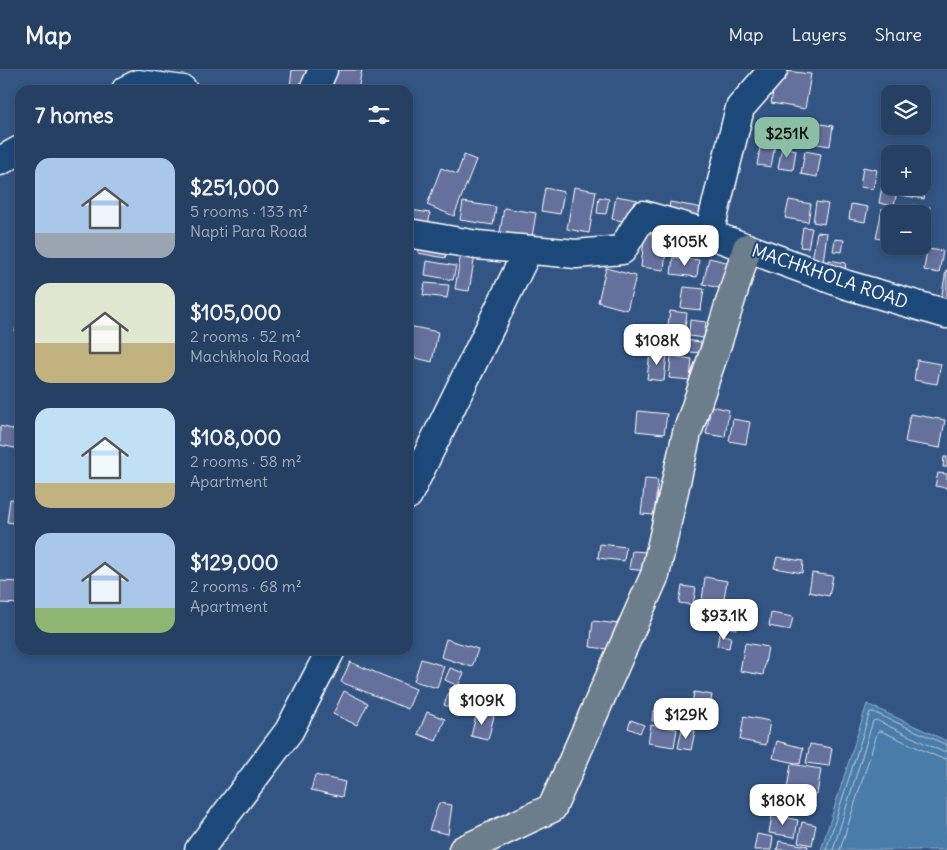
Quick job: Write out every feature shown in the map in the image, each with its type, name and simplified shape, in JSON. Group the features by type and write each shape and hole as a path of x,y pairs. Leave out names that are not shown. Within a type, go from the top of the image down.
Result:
{"main road":[{"path":"462,850 552,808 655,575 687,433 747,248"}],"street":[{"path":"316,85 323,70"},
{"path":"709,234 740,108 773,70"},
{"path":"0,161 15,153"},
{"name":"MACHKHOLA ROAD","path":"413,234 477,245 576,254 622,250 644,216 709,234 847,285 947,314"},
{"path":"413,485 528,250"},
{"path":"199,850 288,731 328,655"}],"water":[{"path":"867,704 947,741 947,850 821,850"}],"building":[{"path":"292,70 308,70 306,85 290,85"},
{"path":"336,70 362,70 359,85 333,85"},
{"path":"777,70 811,74 805,109 771,103"},
{"path":"803,121 833,126 830,146 799,141"},
{"path":"761,142 775,145 771,167 757,165"},
{"path":"782,147 796,150 793,170 778,168"},
{"path":"805,151 821,154 817,177 801,174"},
{"path":"464,155 476,160 454,216 427,205 441,168 457,174"},
{"path":"863,167 877,170 873,189 860,187"},
{"path":"574,187 596,191 589,233 567,229"},
{"path":"545,188 564,192 560,214 541,211"},
{"path":"881,192 881,195 896,195 894,205 879,203"},
{"path":"900,195 925,195 924,199"},
{"path":"616,196 638,200 634,223 612,219"},
{"path":"599,197 609,199 606,214 597,213"},
{"path":"789,200 811,204 808,222 785,218"},
{"path":"463,202 496,207 493,225 460,220"},
{"path":"670,202 703,208 701,221 668,215"},
{"path":"816,202 828,204 824,224 813,222"},
{"path":"851,204 868,207 865,222 849,219"},
{"path":"504,208 536,213 532,237 500,232"},
{"path":"413,210 430,213 428,227 413,224"},
{"path":"881,214 881,239 876,238"},
{"path":"803,227 812,228 808,248 800,247"},
{"path":"645,230 668,233 664,270 641,267"},
{"path":"817,232 827,233 823,262 812,260"},
{"path":"677,235 703,238 702,254 675,251"},
{"path":"835,239 844,240 842,252 833,251"},
{"path":"419,247 447,251 445,258 418,253"},
{"path":"931,250 943,251 939,273 924,270 926,255 931,255"},
{"path":"461,253 475,255 469,291 455,289"},
{"path":"673,257 699,260 697,277 671,274"},
{"path":"709,258 730,263 723,289 703,284"},
{"path":"829,260 846,263 844,276 827,273"},
{"path":"427,261 456,266 453,280 425,275"},
{"path":"606,268 636,276 627,310 598,302"},
{"path":"947,270 947,308 940,306"},
{"path":"425,283 449,285 447,298 423,295"},
{"path":"684,287 704,289 701,310 681,308"},
{"path":"670,311 687,313 684,334 667,332"},
{"path":"690,320 706,322 704,338 689,336"},
{"path":"413,327 438,332 432,362 413,357"},
{"path":"669,338 701,342 700,353 668,350"},
{"path":"650,352 667,354 664,381 647,379"},
{"path":"671,356 692,359 690,380 669,378"},
{"path":"917,360 941,364 937,384 914,380"},
{"path":"711,406 729,410 725,437 706,434"},
{"path":"638,411 667,414 664,434 636,431"},
{"path":"910,414 945,420 940,448 905,442"},
{"path":"733,419 750,422 746,444 729,441"},
{"path":"0,426 15,430 15,448 0,445"},
{"path":"944,457 947,457 947,467 943,467"},
{"path":"938,473 947,474 947,488 935,486"},
{"path":"645,479 658,480 654,515 641,514"},
{"path":"10,499 15,500 15,523 7,522"},
{"path":"600,544 626,547 624,561 598,558"},
{"path":"632,551 648,552 646,571 629,569"},
{"path":"777,557 803,561 802,573 774,568"},
{"path":"812,573 833,576 829,596 809,592"},
{"path":"705,577 727,581 723,604 702,600"},
{"path":"0,581 15,582 15,604 0,603"},
{"path":"682,586 696,588 693,605 679,603"},
{"path":"714,611 739,616 736,629 712,625"},
{"path":"771,613 793,617 790,630 769,626"},
{"path":"593,621 619,624 616,650 590,647"},
{"path":"719,634 731,637 729,648 717,646"},
{"path":"446,639 478,649 472,667 441,657"},
{"path":"745,643 768,647 763,675 740,671"},
{"path":"421,659 444,666 437,688 414,681"},
{"path":"350,662 416,689 408,709 341,682"},
{"path":"450,668 464,673 458,686 445,680"},
{"path":"450,688 471,695 465,713 444,705"},
{"path":"344,691 368,703 357,725 333,714"},
{"path":"694,692 712,695 707,720 690,716"},
{"path":"676,702 689,704 686,722 672,719"},
{"path":"653,711 665,712 664,722 652,721"},
{"path":"427,712 445,719 436,741 418,734"},
{"path":"477,712 494,716 488,740 471,736"},
{"path":"744,716 770,721 766,745 740,740"},
{"path":"631,720 644,725 640,733 628,728"},
{"path":"651,725 677,729 674,747 648,743"},
{"path":"682,729 695,731 691,750 678,748"},
{"path":"777,741 803,748 800,764 773,758"},
{"path":"810,744 832,748 829,766 806,763"},
{"path":"791,764 821,769 817,794 787,789"},
{"path":"315,775 345,782 342,797 311,790"},
{"path":"775,794 808,800 806,814 773,808"},
{"path":"439,803 452,805 448,834 429,830"},
{"path":"772,815 798,820 795,837 769,833"},
{"path":"802,822 816,825 812,845 798,842"},
{"path":"757,834 773,837 771,850 754,850"},
{"path":"779,841 808,846 807,850 777,850"}]}
